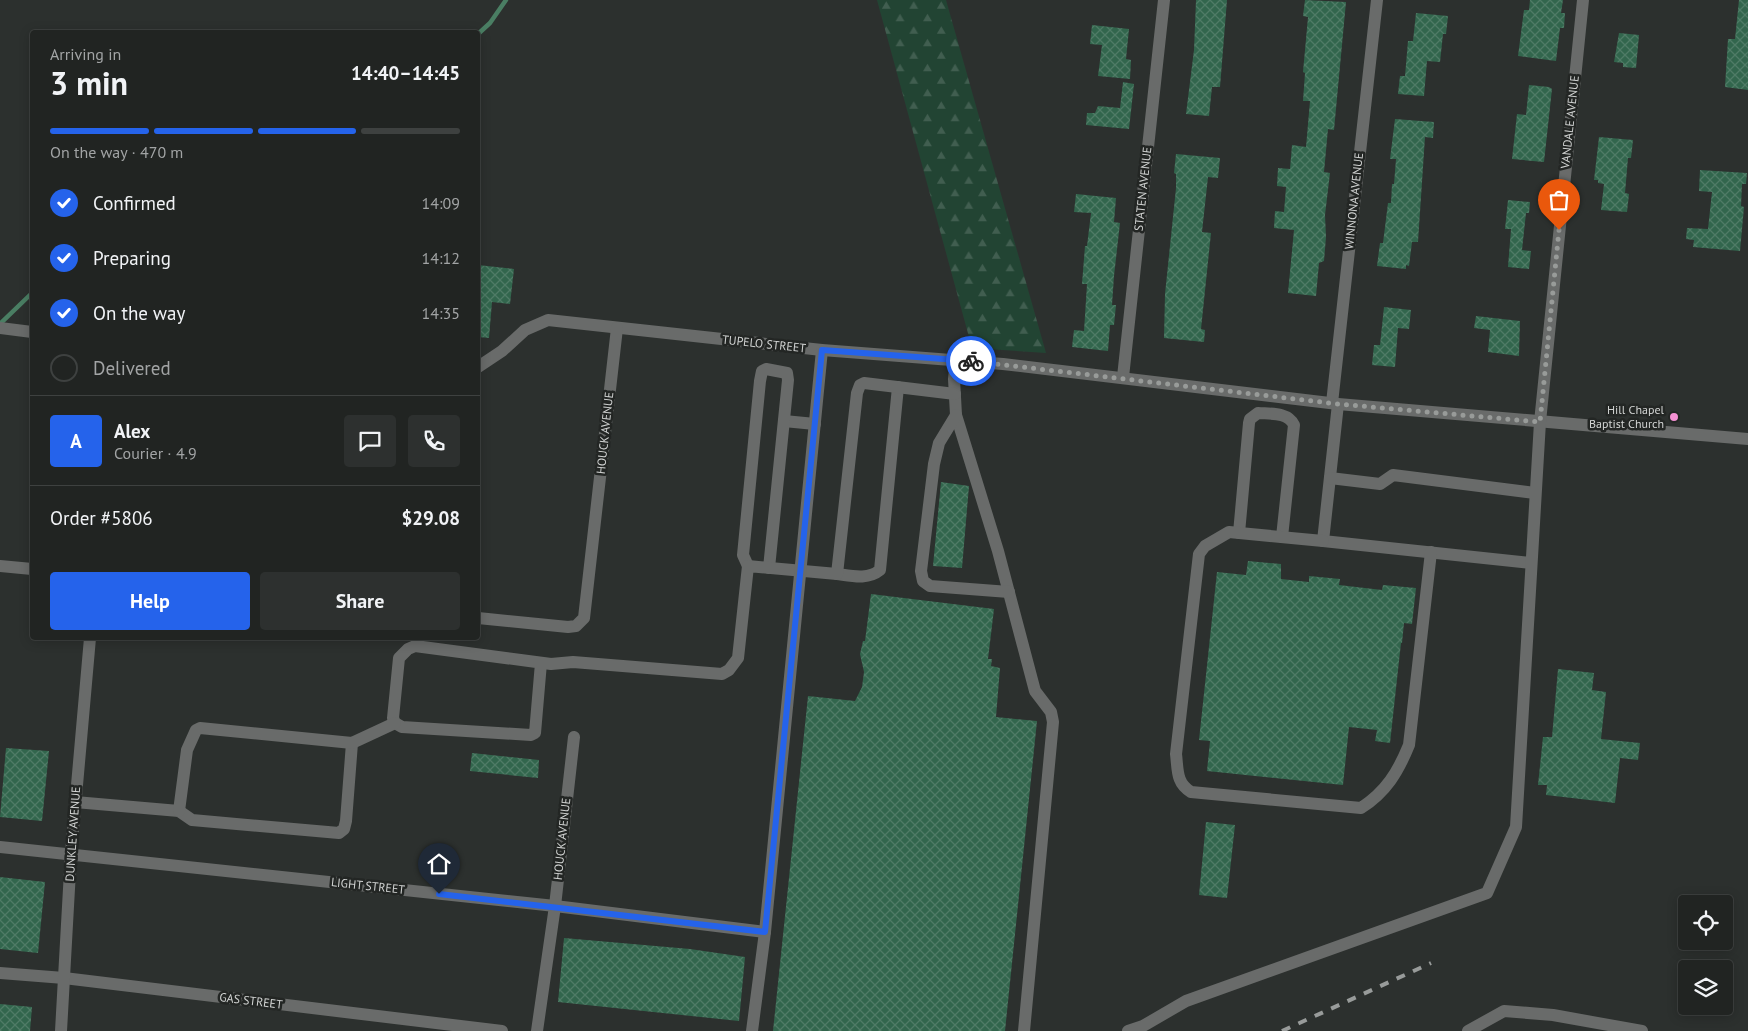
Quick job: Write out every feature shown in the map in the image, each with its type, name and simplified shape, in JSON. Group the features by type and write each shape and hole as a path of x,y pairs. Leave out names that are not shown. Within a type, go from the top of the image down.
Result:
{"street":[{"name":"STATEN AVENUE","path":"1123,377 1164,0"},
{"name":"WINNONA AVENUE","path":"1323,541 1330,478 1335,403 1377,0"},
{"name":"VANDALE AVENUE","path":"1128,1031 1143,1026 1186,1001 1488,893 1516,827 1540,422 1583,0"},
{"name":"TUPELO STREET","path":"480,366 502,351 525,330 548,320 822,350 956,360 1123,377 1335,403 1748,439"},
{"path":"0,328 30,332"},
{"name":"HOUCK AVENUE","path":"480,618 568,627 576,626 584,618 617,328"},
{"path":"752,1031 765,932 822,350"},
{"path":"956,360 956,415 1009,592 1035,691 1051,712 1053,722 1024,1031"},
{"path":"542,663 534,734 402,727 395,723 393,718 399,658 408,649 415,646 542,663 574,662 722,674 729,670 738,658 748,566 743,555 760,382 762,372 766,369 787,373 769,568"},
{"path":"837,574 857,393 860,385 864,383 955,394"},
{"path":"748,566 864,577 874,575 880,570 898,387"},
{"path":"1239,533 1249,423 1250,419 1258,413 1286,416 1291,419 1294,425 1282,537"},
{"path":"956,415 939,443 934,464 921,571 923,581 930,586 1009,592"},
{"path":"784,421 815,424"},
{"path":"1330,478 1380,484 1393,475 1535,493"},
{"path":"1431,552 1409,745 1391,783 1373,800 1361,808 1192,792 1183,787 1178,779 1176,754 1199,554 1205,546 1222,534 1239,533 1282,537 1431,552 1531,563"},
{"path":"0,566 30,569"},
{"name":"DUNKLEY AVENUE","path":"62,1031 71,853 90,640"},
{"path":"179,811 188,750 196,730 200,728 352,743 395,723"},
{"name":"HOUCK AVENUE","path":"537,1031 555,906 574,737"},
{"path":"75,802 179,811 192,820 340,833 344,829 346,821 352,743"},
{"name":"LIGHT STREET","path":"0,847 71,853 555,906 765,932"},
{"name":"GAS STREET","path":"0,973 64,978 502,1031"},
{"path":"1468,1031 1504,1011 1553,1015 1642,1031"}],"green space":[{"path":"877,0 946,0 1046,353 972,348"}],"building":[{"path":"1196,0 1227,0 1220,87 1212,87 1209,116 1186,114 1194,50"},
{"path":"1305,0 1346,2 1334,130 1328,129 1324,172 1330,173 1325,215 1326,237 1324,261 1319,263 1316,296 1288,293 1294,230 1274,228 1275,211 1284,212 1286,187 1277,186 1278,168 1290,169 1292,145 1306,147 1310,101 1303,101 1305,73 1303,72 1308,17 1303,16"},
{"path":"1530,0 1563,0 1561,13 1565,13 1564,28 1560,28 1556,61 1518,56 1524,10 1529,10"},
{"path":"1739,0 1748,0 1748,90 1725,87 1728,39 1735,39"},
{"path":"1416,13 1448,16 1446,34 1443,34 1440,62 1427,61 1424,96 1398,94 1400,76 1405,76 1408,41 1413,41"},
{"path":"1092,25 1129,29 1126,59 1131,60 1130,79 1098,76 1102,45 1090,44"},
{"path":"1619,33 1639,35 1636,68 1623,67 1623,63 1614,62"},
{"path":"1123,82 1134,84 1129,129 1086,125 1087,113 1095,113 1098,106 1120,108"},
{"path":"1529,85 1552,89 1544,162 1512,159 1517,114 1526,115"},
{"path":"1395,119 1434,122 1433,138 1425,137 1418,242 1412,242 1409,266 1406,265 1406,269 1377,266 1380,243 1383,243 1388,203 1391,203 1392,184 1394,184 1396,159 1390,159"},
{"path":"1599,137 1633,140 1631,158 1628,158 1625,193 1629,194 1627,212 1601,210 1604,184 1594,180"},
{"path":"1176,154 1220,158 1218,178 1208,177 1202,232 1211,233 1201,329 1205,330 1204,342 1164,338 1165,294 1176,188 1176,174 1174,173"},
{"path":"1700,170 1747,173 1746,184 1742,184 1741,206 1744,207 1740,251 1693,247 1694,240 1686,239 1687,228 1708,229 1712,192 1699,191"},
{"path":"1076,194 1116,198 1114,222 1120,223 1112,305 1116,305 1114,325 1110,325 1108,351 1072,347 1074,330 1084,331 1087,284 1082,284 1085,246 1087,246 1091,213 1074,212"},
{"path":"1508,200 1530,202 1529,213 1526,213 1522,250 1531,251 1529,269 1508,267 1511,229 1505,229"},
{"path":"480,265 514,269 510,304 492,302 489,338 480,337"},
{"path":"1384,307 1411,310 1409,329 1398,328 1395,367 1372,365 1374,345 1380,345"},
{"path":"1476,316 1520,321 1519,356 1488,352 1490,330 1474,328"},
{"path":"941,482 969,486 962,568 933,566"},
{"path":"1248,561 1281,564 1281,579 1309,582 1309,576 1340,579 1339,585 1382,590 1383,585 1416,588 1412,624 1404,623 1390,743 1375,741 1377,730 1349,727 1343,785 1207,771 1210,741 1199,740 1217,572 1246,575"},
{"path":"871,594 994,609 988,659 992,659 991,666 1000,668 996,717 1037,721 1005,1031 773,1031 808,696 855,701 862,687 864,672 860,654 863,641 865,641"},
{"path":"1558,669 1594,673 1592,690 1606,692 1601,739 1640,743 1638,760 1620,758 1615,803 1546,795 1547,785 1538,785 1543,737 1552,737"},
{"path":"6,748 49,751 42,821 0,817"},
{"path":"472,753 539,760 538,778 470,771"},
{"path":"1206,822 1235,825 1227,898 1199,895"},
{"path":"0,877 45,882 38,953 0,949"},
{"path":"564,938 690,949 745,957 739,1021 558,1002"},
{"path":"0,1004 32,1007 30,1031 0,1031"}],"waterway":[{"path":"480,32 490,23 506,0"},
{"path":"0,324 30,295"}],"railway":[{"path":"1282,1031 1431,963"}],"way so far":[{"path":"971,361 1106,375 1338,404 1540,422 1559,230"}],"place":[{"name":"Hill Chapel Baptist Church","path":"1674,417"}],"route":[{"path":"439,894 574,908 765,932 822,350 971,361"}]}
